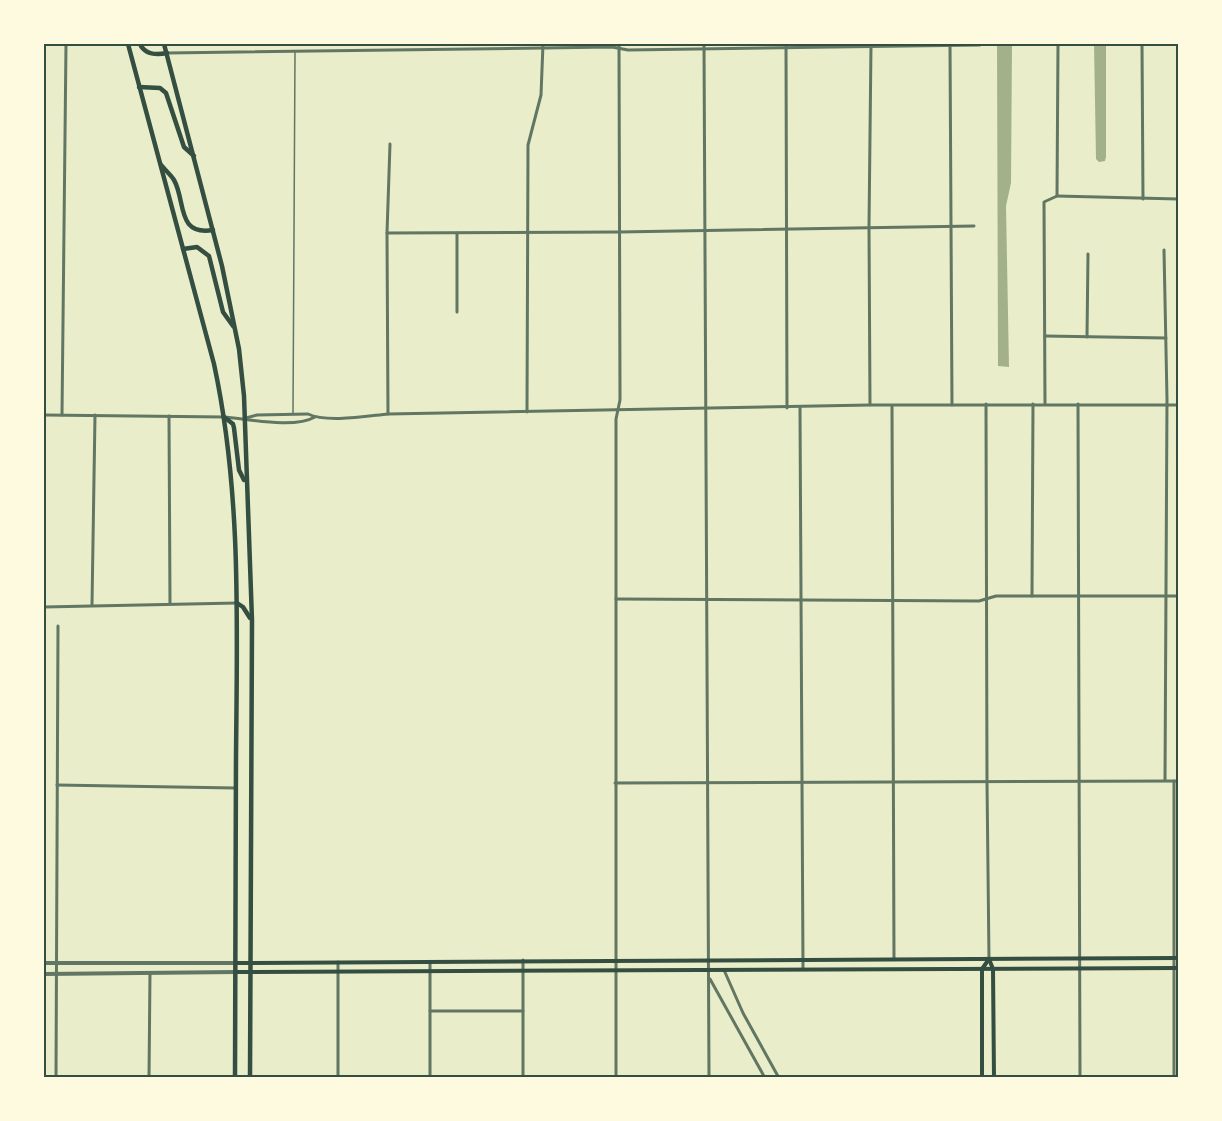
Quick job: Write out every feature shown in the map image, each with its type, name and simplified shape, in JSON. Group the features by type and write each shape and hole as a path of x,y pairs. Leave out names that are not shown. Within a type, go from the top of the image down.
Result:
{"main road":[{"path":"128,44 214,364 224,417 235,522 237,603 235,1077"},
{"path":"140,44 142,49 149,53 167,52"},
{"path":"164,44 213,230 242,370 252,620 250,1077"},
{"path":"139,87 152,86 166,93 184,147 194,156"},
{"path":"160,163 175,181 185,218 191,227 204,232 213,230"},
{"path":"183,249 197,247 209,256 223,312 235,328"},
{"path":"224,417 233,424 239,470 246,484"},
{"path":"237,603 243,607 252,620"},
{"path":"236,963 1176,958"},
{"path":"982,1077 982,969 989,959"},
{"path":"989,959 993,969 994,1077"},
{"path":"236,972 1176,968"}],"street":[{"path":"62,415 66,44"},
{"path":"474,44 474,49"},
{"path":"527,412 528,145 541,95 543,44"},
{"path":"616,1077 616,419 620,400 619,44"},
{"path":"704,44 709,1077"},
{"path":"950,44 952,405"},
{"path":"1058,44 1058,196"},
{"path":"1142,44 1143,199"},
{"path":"786,45 787,408"},
{"path":"870,405 869,227 872,45"},
{"path":"167,52 980,45"},
{"path":"388,414 387,233 390,144"},
{"path":"1045,404 1044,202 1058,196 1179,199"},
{"path":"387,233 974,226"},
{"path":"457,233 457,312"},
{"path":"1164,250 1166,338 1165,780"},
{"path":"1087,337 1088,254"},
{"path":"1045,336 1166,338"},
{"path":"986,404 989,959"},
{"path":"1032,596 1033,404"},
{"path":"1078,404 1080,1077"},
{"path":"44,415 245,418 257,415 293,414 308,414 315,417 870,405 1179,405"},
{"path":"892,405 894,959"},
{"path":"800,408 803,969"},
{"path":"92,604 94,415"},
{"path":"169,416 170,603"},
{"path":"245,418 256,422 308,422 315,417"},
{"path":"616,599 893,602 980,601 996,596 1179,596"},
{"path":"44,607 92,604 237,603"},
{"path":"56,1077 58,626"},
{"path":"615,783 1176,781 1174,1077"},
{"path":"57,785 235,788"},
{"path":"523,960 523,1077"},
{"path":"338,961 338,1077"},
{"path":"430,961 430,1077"},
{"path":"44,963 236,963"},
{"path":"724,970 743,1013 779,1077"},
{"path":"44,974 236,972"},
{"path":"149,1077 150,973"},
{"path":"710,978 765,1077"},
{"path":"430,1011 523,1011"}],"lane":[{"path":"293,414 295,51"}],"shaded area":[{"path":"997,44 1012,44 1011,183 1006,206 1009,367 998,366"},
{"path":"1094,44 1106,44 1106,157 1105,161 1099,162 1096,159"}]}
